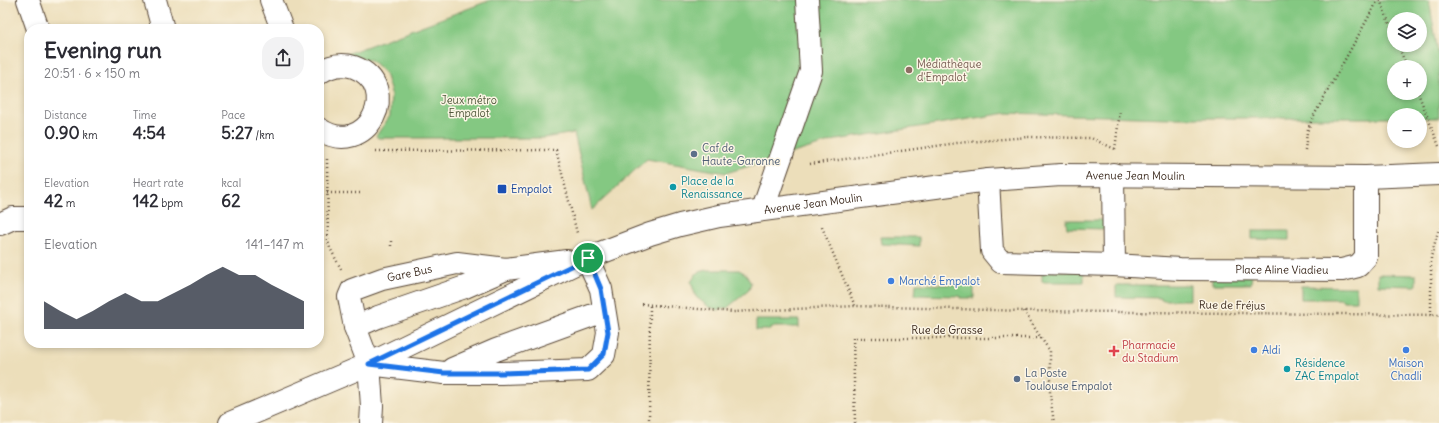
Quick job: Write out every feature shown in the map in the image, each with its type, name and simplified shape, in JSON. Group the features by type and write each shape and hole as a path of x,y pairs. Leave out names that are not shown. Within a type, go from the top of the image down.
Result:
{"street":[{"path":"28,0 36,24"},
{"path":"155,0 162,24"},
{"path":"271,0 280,24"},
{"path":"763,209 811,71 807,0"},
{"path":"324,69 336,65 348,65 360,70 369,77 376,88 378,100 376,112 371,123 362,131 344,137 338,137 324,132"},
{"path":"1113,174 1114,265"},
{"name":"Avenue Jean Moulin","path":"230,423 369,364 588,258 650,234 719,216 988,180 1061,175 1113,174 1366,177 1439,174"},
{"name":"Place Aline Viadieu","path":"988,180 992,251 1001,262 1114,265 1180,269 1342,270 1358,266 1366,257 1366,177"},
{"path":"0,224 13,218 24,218"},
{"path":"369,364 444,373 588,370 604,354 608,332 601,289 588,258"},
{"name":"Gare Bus","path":"371,423 372,406 369,364 355,327 349,297 352,290 382,280 457,263 506,269 588,258"},
{"name":"Gare Bus","path":"355,327 378,317 465,288 506,269"},
{"path":"444,373 496,350 604,311"}],"path":[{"path":"1379,0 1387,19"},
{"path":"1305,150 1307,132 1312,118 1379,0"},
{"path":"1421,100 1439,146"},
{"path":"1115,149 1120,111"},
{"path":"810,164 958,143 1028,137 1091,138 1115,149 1123,149"},
{"path":"324,144 328,194 328,241 330,248"},
{"path":"374,151 556,150 577,233"},
{"path":"1298,150 1313,150"},
{"path":"328,194 362,193"},
{"path":"821,225 855,306"},
{"path":"1431,315 1431,257 1439,228"},
{"path":"391,241 391,246"},
{"name":"Rue de Fréjus","path":"642,304 733,312 855,306 1024,311 1439,315"},
{"path":"649,423 650,304"},
{"path":"1024,311 1050,351 1050,395 1054,423"},
{"name":"Rue de Grasse","path":"855,423 853,338 1041,338"}],"green space":[{"name":"Jeux métro Empalot","path":"491,0 1429,0 1439,58 1439,118 1427,118 1427,108 1387,108 1387,118 1169,118 1007,113 836,140 726,173 647,159 592,210 574,133 544,138 378,138 376,136 390,116 391,93 385,73 371,60 344,55"},
{"path":"1066,220 1104,220 1104,229 1067,228"},
{"path":"1252,231 1289,231 1289,240 1252,239"},
{"path":"880,237 919,237 919,246 881,244"},
{"path":"706,270 739,270 746,274 751,284 749,290 727,308 719,310 709,307 696,297 691,282 697,273"},
{"path":"1042,271 1084,271 1084,282 1042,282"},
{"path":"1212,272 1252,272 1251,284 1212,284"},
{"path":"1378,274 1416,275 1416,286 1378,285"},
{"path":"916,284 974,285 974,298 960,298 960,296 915,295"},
{"path":"1116,285 1190,285 1190,300 1116,297"},
{"path":"1301,286 1356,287 1356,301 1342,301 1342,299 1301,299"},
{"path":"756,320 799,320 799,327 770,327 770,330 756,330"}],"place":[{"name":"Médiathèque d'Empalot","path":"909,70"},
{"name":"Caf de Haute-Garonne","path":"694,154"},
{"name":"Place de la Renaissance","path":"673,187"},
{"name":"Empalot","path":"502,189"},
{"name":"Marché Empalot","path":"891,281"},
{"name":"Aldi","path":"1254,350"},
{"name":"Maison Chadli","path":"1406,350"},
{"name":"Pharmacie du Stadium","path":"1114,351"},
{"name":"Résidence ZAC Empalot","path":"1287,369"},
{"name":"La Poste Toulouse Empalot","path":"1017,379"}],"route":[{"path":"588,258 601,289 608,332 604,354 588,370 444,373 369,364 477,311 588,258"}]}
